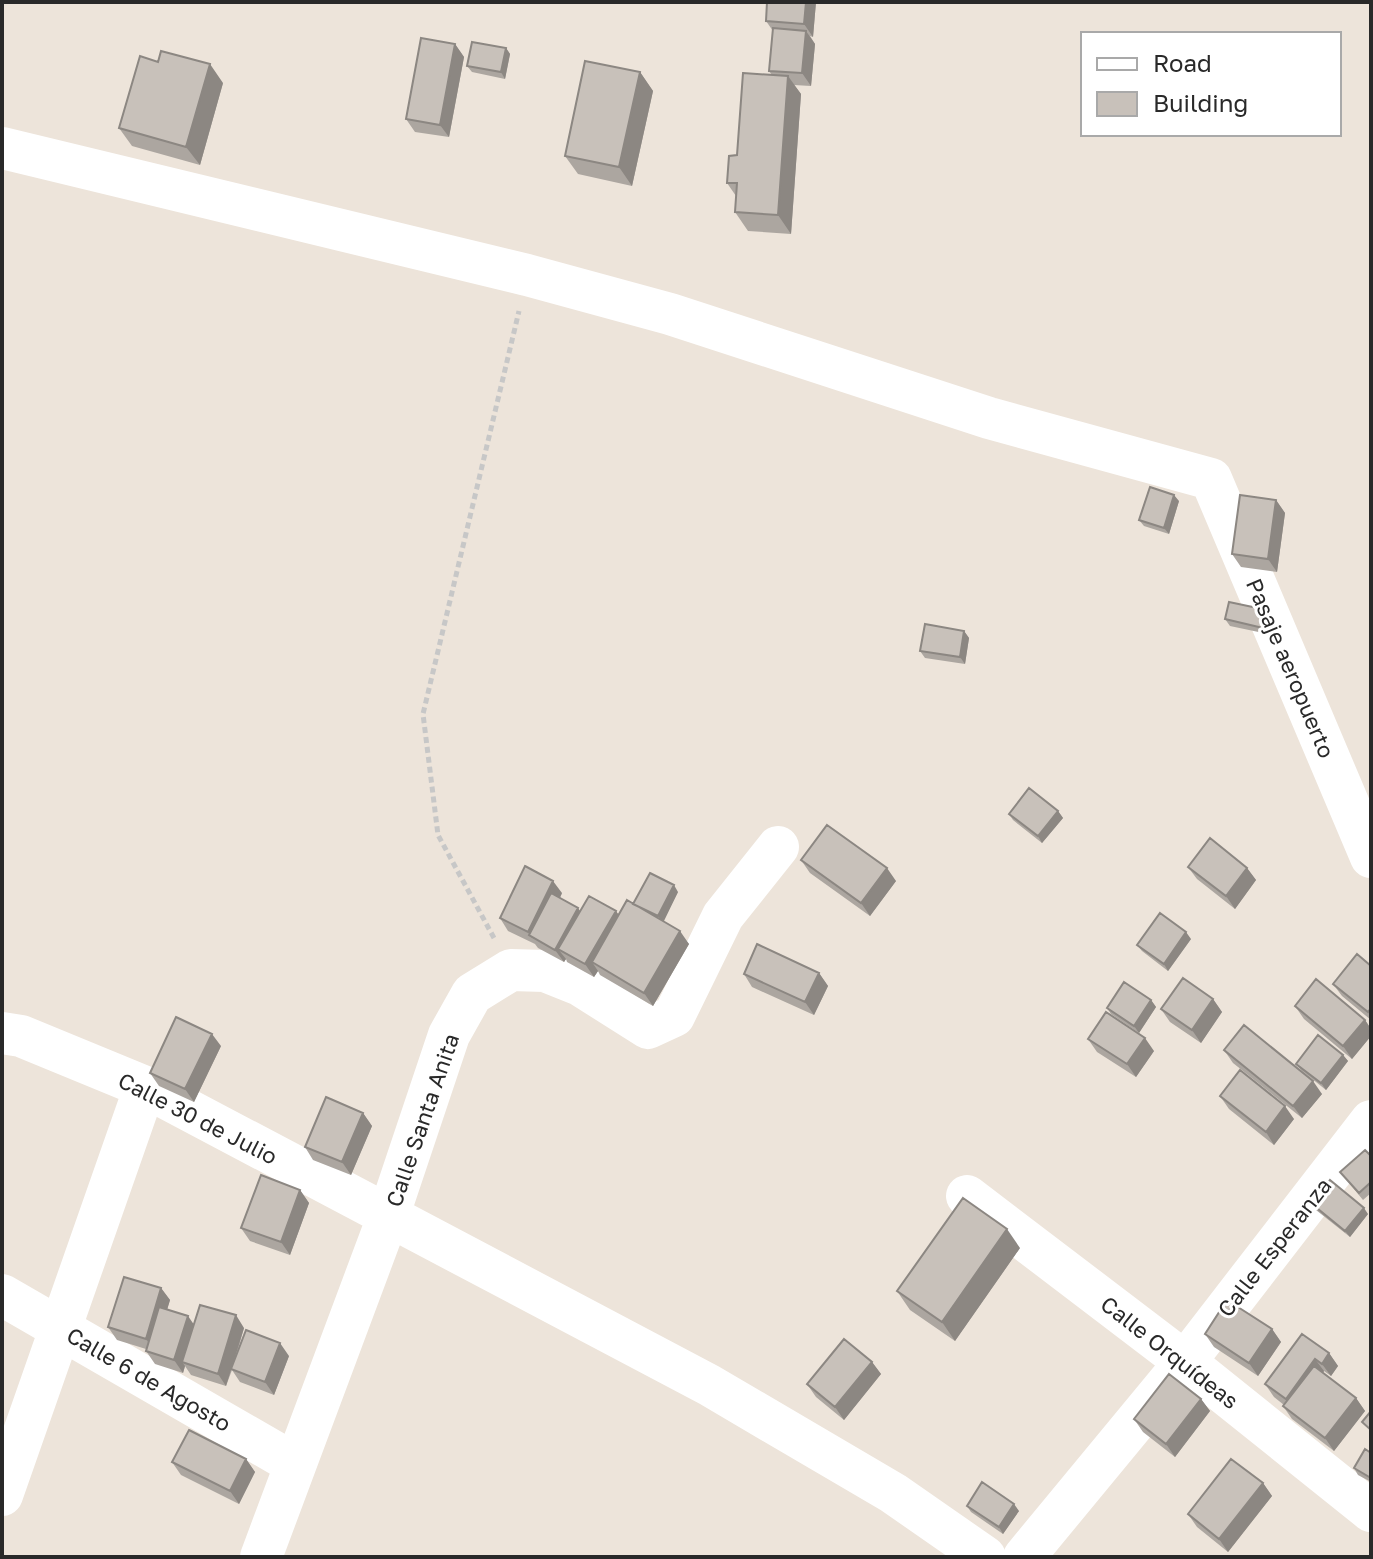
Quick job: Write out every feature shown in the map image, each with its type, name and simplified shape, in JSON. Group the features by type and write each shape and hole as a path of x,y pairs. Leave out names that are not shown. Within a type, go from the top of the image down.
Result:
{"street":[{"path":"2,148 527,275"},
{"name":"Pasaje aeropuerto","path":"527,275 670,314 989,418 1211,479 1371,857"},
{"path":"511,970 545,971 580,985 648,1028 674,1016 723,916 778,847"},
{"name":"Calle Santa Anita","path":"261,1557 388,1217 449,1035 472,994 511,970"},
{"name":"Calle 30 de Julio","path":"2,1033 21,1036 145,1087 709,1385 893,1493 985,1557"},
{"path":"2,1495 145,1087"},
{"name":"Calle Esperanza","path":"1024,1557 1185,1362 1371,1121"},
{"name":"Calle Orquídeas","path":"967,1196 1185,1362 1371,1511"},
{"name":"Calle 6 de Agosto","path":"2,1295 295,1464"}],"path":[{"path":"511,970 438,835 423,714 527,275"}],"building":[{"path":"767,2 806,2 804,24 766,21"},
{"path":"773,28 806,31 802,73 769,71"},
{"path":"421,38 455,44 440,125 406,119"},
{"path":"472,42 506,48 501,72 467,66"},
{"path":"161,51 210,64 186,147 119,128 140,56 158,62"},
{"path":"585,61 640,72 619,167 565,156"},
{"path":"743,73 788,76 778,215 735,212 737,183 727,183 729,156 737,155"},
{"path":"1150,487 1174,495 1164,528 1139,520"},
{"path":"1240,495 1276,500 1268,559 1232,554"},
{"path":"1229,602 1267,610 1263,628 1225,619"},
{"path":"925,624 964,631 960,657 920,651"},
{"path":"1029,788 1058,811 1038,836 1009,814"},
{"path":"827,825 887,868 861,903 801,860"},
{"path":"1210,838 1247,868 1226,896 1188,867"},
{"path":"525,866 553,881 528,932 500,918"},
{"path":"650,873 674,885 658,916 633,904"},
{"path":"551,893 578,908 555,950 529,935"},
{"path":"589,896 616,911 585,964 558,949"},
{"path":"627,900 680,931 644,993 592,962"},
{"path":"1160,913 1186,932 1164,964 1137,945"},
{"path":"757,944 819,973 805,1002 744,974"},
{"path":"1357,954 1371,966 1371,1008 1368,1012 1333,984"},
{"path":"1183,978 1213,999 1192,1030 1161,1009"},
{"path":"1316,979 1365,1020 1343,1046 1295,1006"},
{"path":"1124,982 1151,1000 1134,1026 1107,1008"},
{"path":"1106,1012 1145,1038 1127,1064 1088,1039"},
{"path":"176,1017 212,1034 185,1089 150,1073"},
{"path":"1244,1025 1313,1081 1293,1106 1224,1050"},
{"path":"1318,1035 1343,1055 1321,1083 1296,1064"},
{"path":"1240,1070 1285,1106 1266,1132 1220,1096"},
{"path":"326,1097 363,1113 342,1162 305,1147"},
{"path":"1365,1150 1371,1156 1371,1182 1359,1193 1340,1172"},
{"path":"261,1175 300,1190 281,1242 241,1228"},
{"path":"1330,1180 1364,1208 1345,1231 1312,1204"},
{"path":"963,1198 1007,1229 942,1322 897,1291"},
{"path":"124,1277 161,1288 146,1339 108,1327"},
{"path":"1227,1300 1272,1329 1249,1363 1205,1334"},
{"path":"200,1305 236,1315 218,1374 182,1362"},
{"path":"159,1307 188,1316 174,1360 146,1351"},
{"path":"246,1330 280,1343 265,1382 231,1369"},
{"path":"1302,1334 1329,1353 1322,1364 1315,1359 1286,1399 1265,1384"},
{"path":"844,1339 872,1362 835,1407 807,1384"},
{"path":"1314,1366 1356,1398 1325,1438 1283,1406"},
{"path":"1169,1374 1201,1399 1166,1444 1134,1419"},
{"path":"1371,1411 1371,1430 1362,1422"},
{"path":"189,1430 246,1459 230,1491 172,1462"},
{"path":"1365,1449 1371,1453 1371,1478 1354,1468"},
{"path":"1231,1459 1263,1483 1219,1539 1188,1514"},
{"path":"982,1482 1014,1504 999,1527 967,1506"}]}
